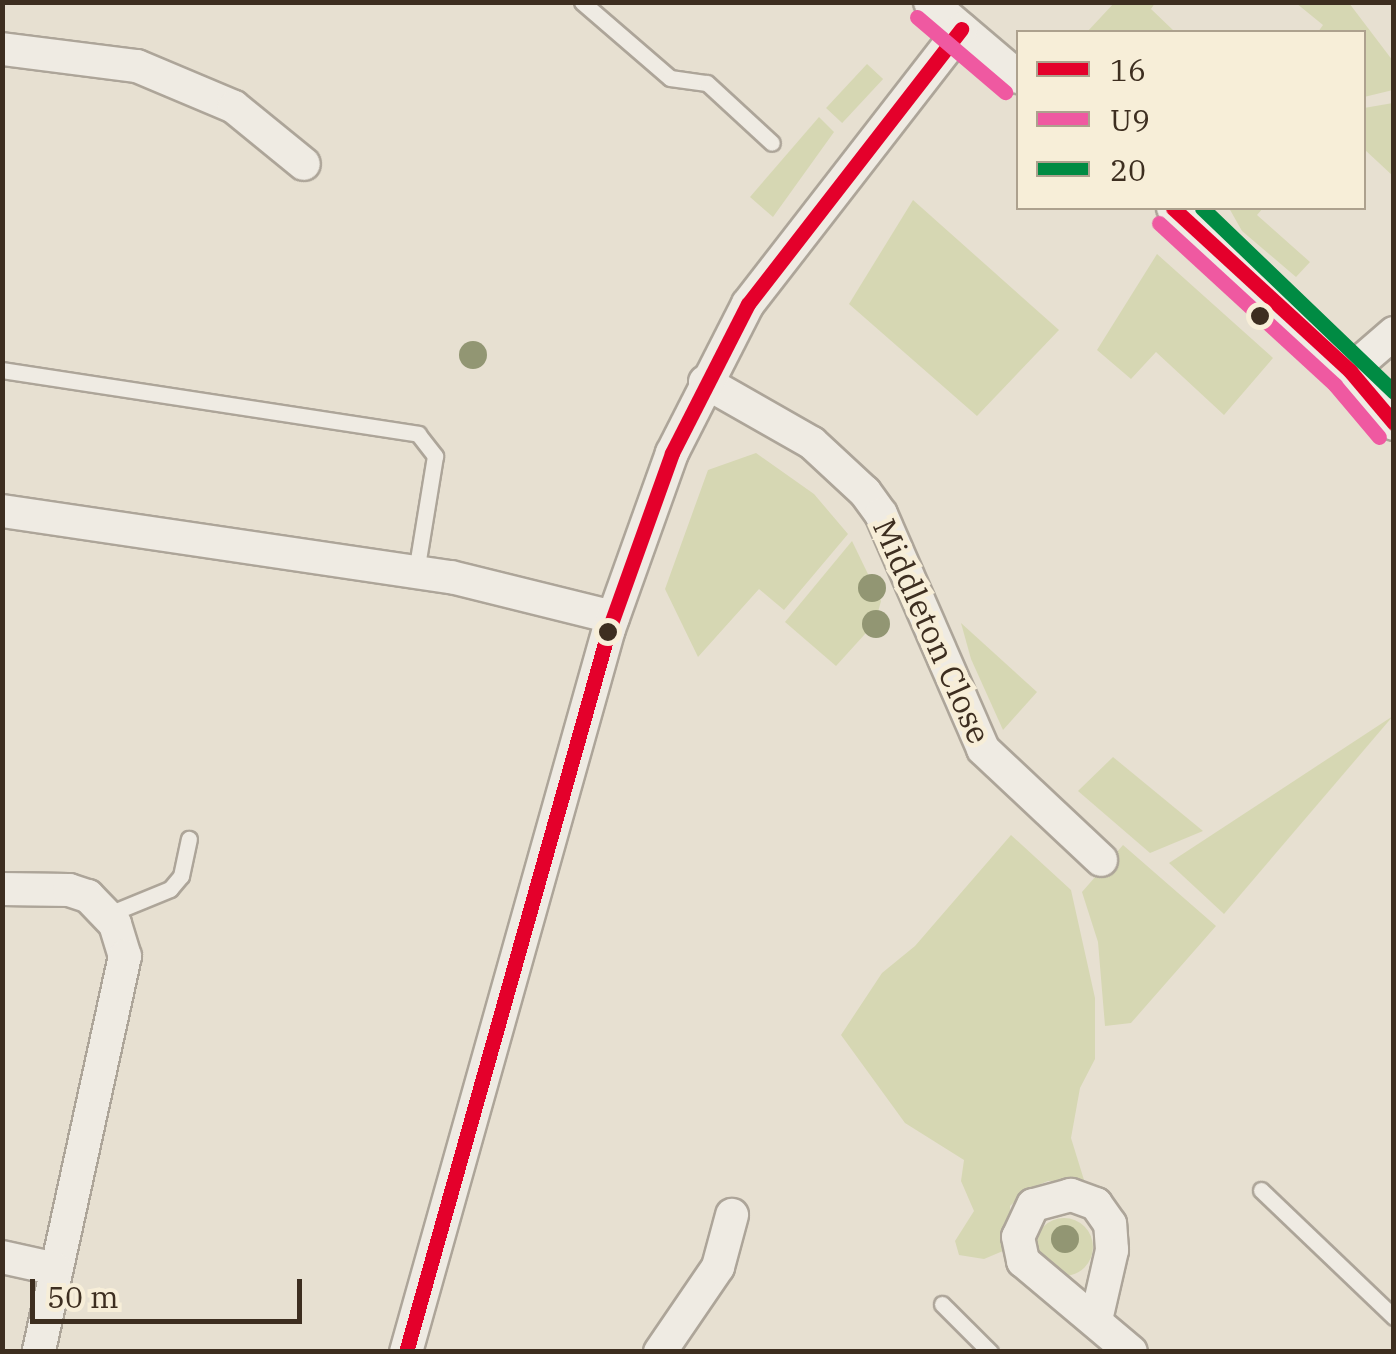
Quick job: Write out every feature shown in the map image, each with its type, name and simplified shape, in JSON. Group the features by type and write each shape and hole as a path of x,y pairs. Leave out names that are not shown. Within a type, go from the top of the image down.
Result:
{"street":[{"path":"930,2 1016,76"},
{"path":"406,1352 613,617 705,382 748,304 961,29"},
{"path":"2,49 137,66 234,107 304,164"},
{"path":"1174,210 1350,370 1394,424"},
{"path":"1350,370 1394,333"},
{"name":"Middleton Close","path":"705,382 812,443 865,492 882,514 983,749 1102,860"},
{"path":"2,510 519,590 613,617"},
{"path":"2,889 68,890 108,914 125,956 40,1352"},
{"path":"660,1352 718,1266 732,1215"},
{"path":"2,1257 56,1269"}],"lane":[{"path":"582,2 670,78 707,83 772,144"},
{"path":"2,370 418,434 434,456 416,572"},
{"path":"108,914 170,889 182,876 189,839"},
{"path":"1262,1190 1394,1317"},
{"path":"942,1304 990,1352"}],"green space":[{"path":"1115,2 1155,3 1151,9 1173,30 1089,30"},
{"path":"1296,3 1349,3 1393,61 1393,90 1366,97 1366,30 1319,30 1323,25"},
{"path":"867,64 883,79 842,123 826,108"},
{"path":"1394,103 1393,176 1366,151 1366,108"},
{"path":"819,117 834,132 773,217 750,197"},
{"path":"913,200 1059,330 977,416 849,304"},
{"path":"1230,210 1261,210 1257,215 1310,262 1296,277 1242,231"},
{"path":"1157,254 1273,358 1224,415 1156,352 1131,379 1097,350"},
{"path":"756,453 814,494 848,534 784,610 759,589 698,657 665,589 708,470"},
{"path":"852,541 881,601 875,623 836,666 785,622"},
{"path":"961,623 1037,692 1003,730 971,659"},
{"path":"1393,716 1224,914 1169,863"},
{"path":"1113,757 1203,831 1150,853 1078,791"},
{"path":"1011,835 1071,890 1095,998 1095,1059 1080,1088 1071,1138 1084,1180 1048,1181 1029,1189 1010,1206 1010,1248 984,1259 959,1255 955,1241 974,1211 961,1181 964,1160 905,1123 841,1035 882,973 915,946"},
{"path":"1123,845 1216,926 1131,1023 1105,1026 1098,942 1082,892"},
{"path":"1064,1218 1084,1227 1093,1247 1084,1267 1064,1276 1044,1267 1035,1247 1044,1227"}],"transit line":[{"name":"U9","path":"917,17 1005,92"},
{"name":"16","path":"406,1352 609,629 672,453 748,304 961,29"},
{"name":"16","path":"1175,210 1350,371 1394,423"},
{"name":"20","path":"1204,210 1394,392"},
{"name":"U9","path":"1159,223 1335,385 1379,437"}]}
